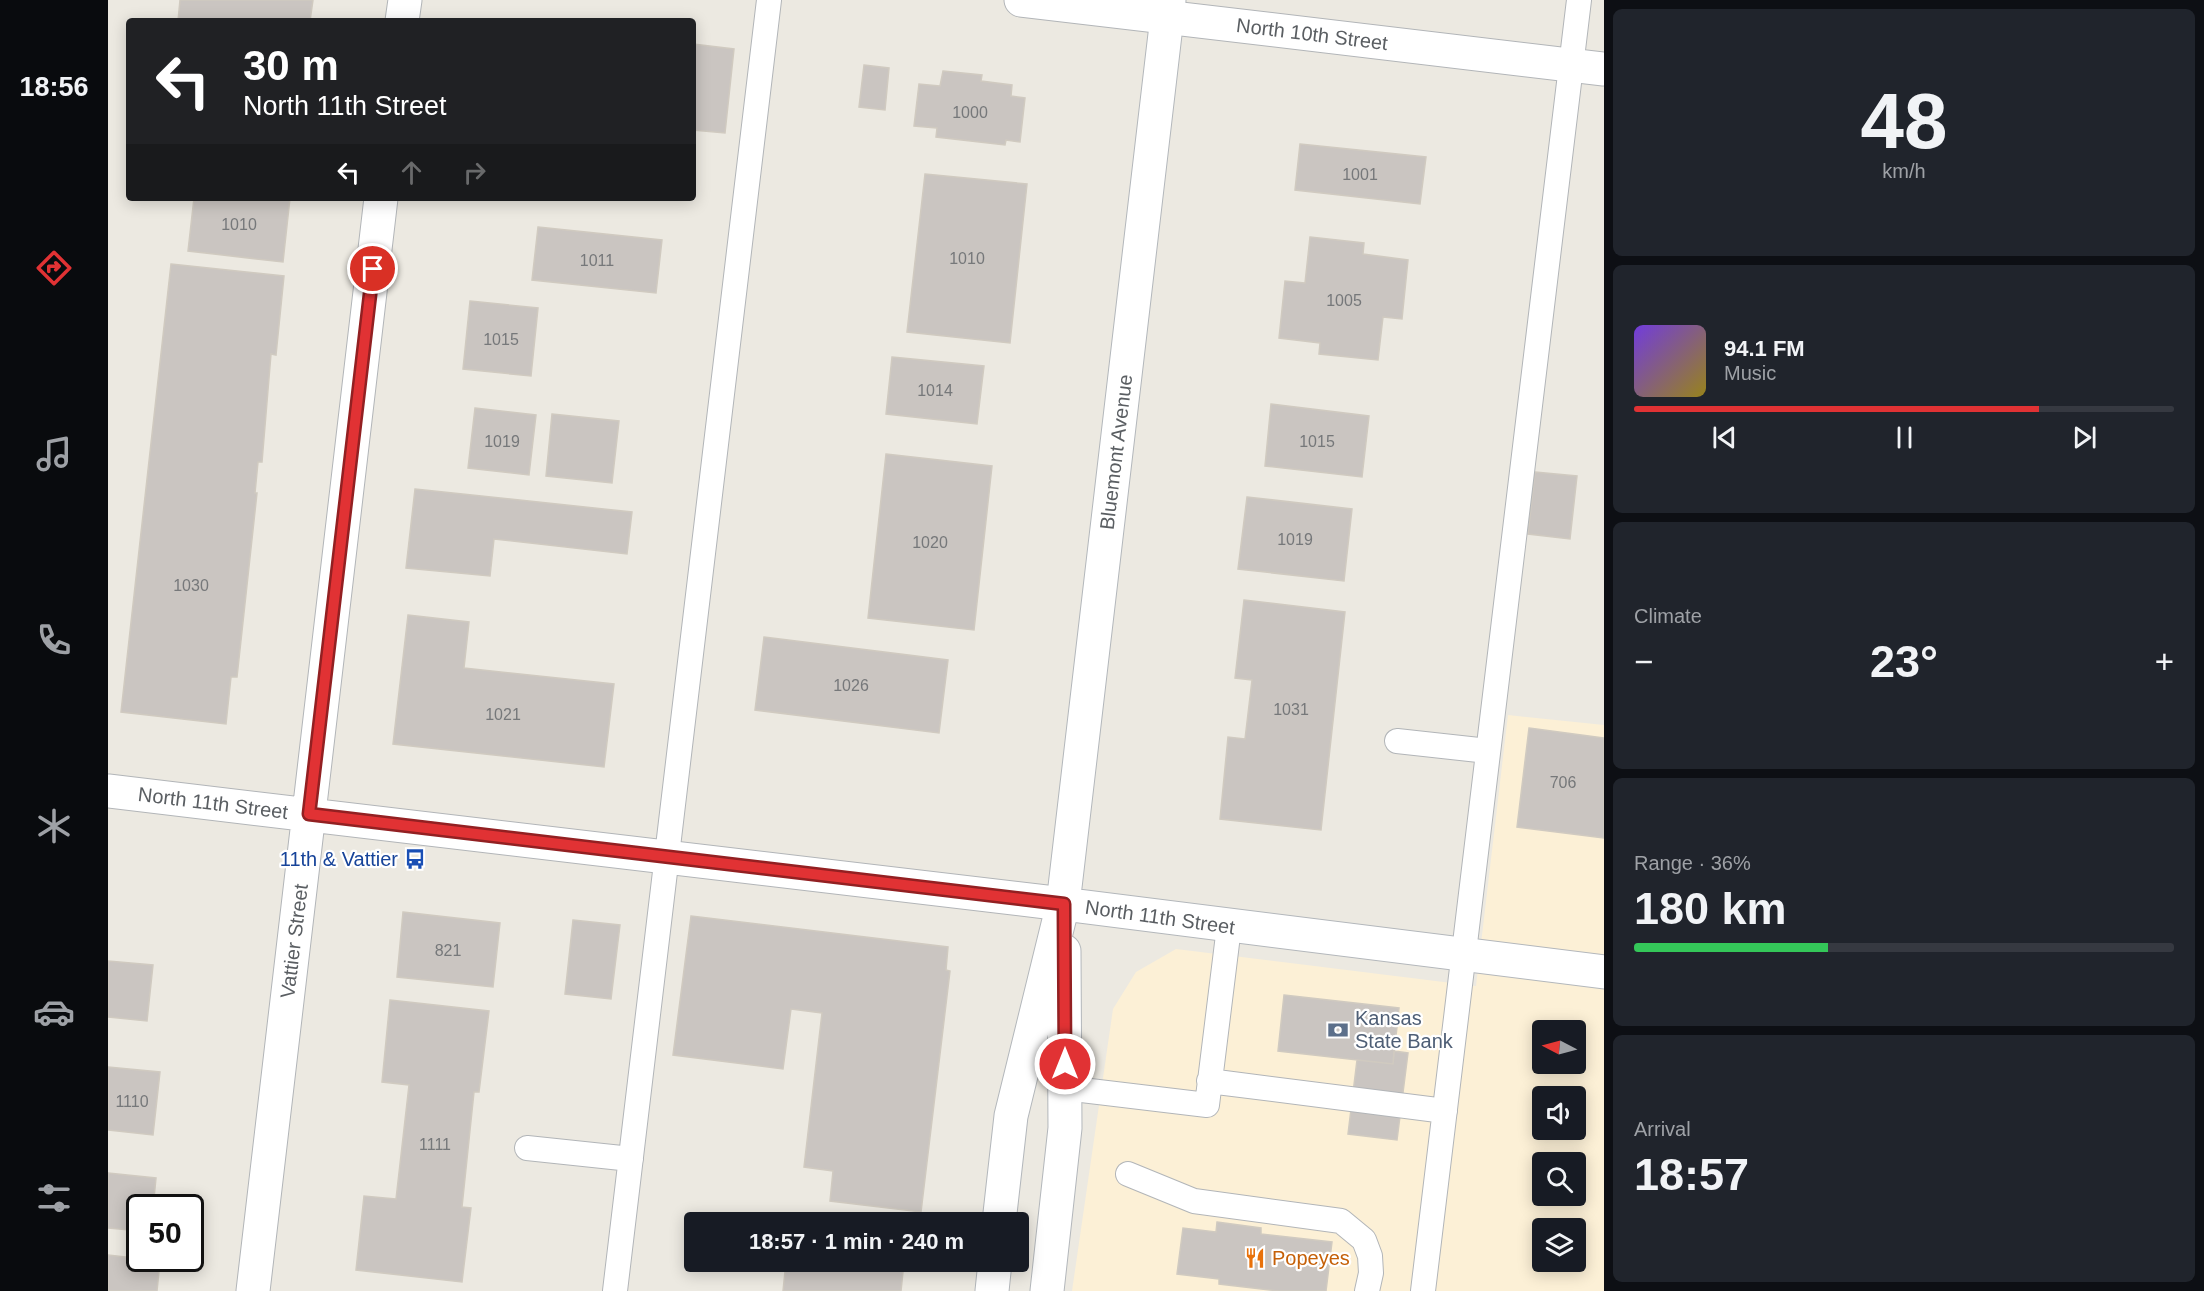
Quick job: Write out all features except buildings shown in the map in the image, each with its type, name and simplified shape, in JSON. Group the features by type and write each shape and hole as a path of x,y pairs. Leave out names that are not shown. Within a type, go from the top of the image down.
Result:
{"street":[{"path":"402,18 405,0"},
{"name":"North 10th Street","path":"1021,0 1168,9 1604,69"},
{"name":"Bluemont Avenue","path":"1047,1291 1065,1128 1064,904 1168,9"},
{"name":"Vattier Street","path":"253,1291 381,201"},
{"name":"North 11th Street","path":"108,791 1064,904 1229,927 1604,972"},
{"name":"Bluemont Avenue","path":"1000,1212 1011,1116 1064,904"},
{"path":"992,1291 994,1272"}],"lane":[{"path":"615,1291 769,0"},
{"path":"1423,1291 1579,0"},
{"path":"1397,741 1488,751"},
{"path":"1065,1088 1207,1105 1229,927"},
{"path":"1209,1081 1445,1111"},
{"path":"527,1148 631,1158"},
{"path":"1128,1174 1194,1201 1341,1221 1364,1240 1370,1256 1371,1273 1367,1291"}],"shaded area":[{"path":"1508,715 1604,725 1604,1291 1072,1291 1113,1009 1136,972 1176,949 1476,986"}],"place":[{"name":"11th & Vattier","path":"415,859"},
{"name":"Kansas State Bank","path":"1338,1030"},
{"name":"Popeyes","path":"1255,1258"}],"route":[{"path":"373,269 309,814 1064,904 1065,1064"}]}
